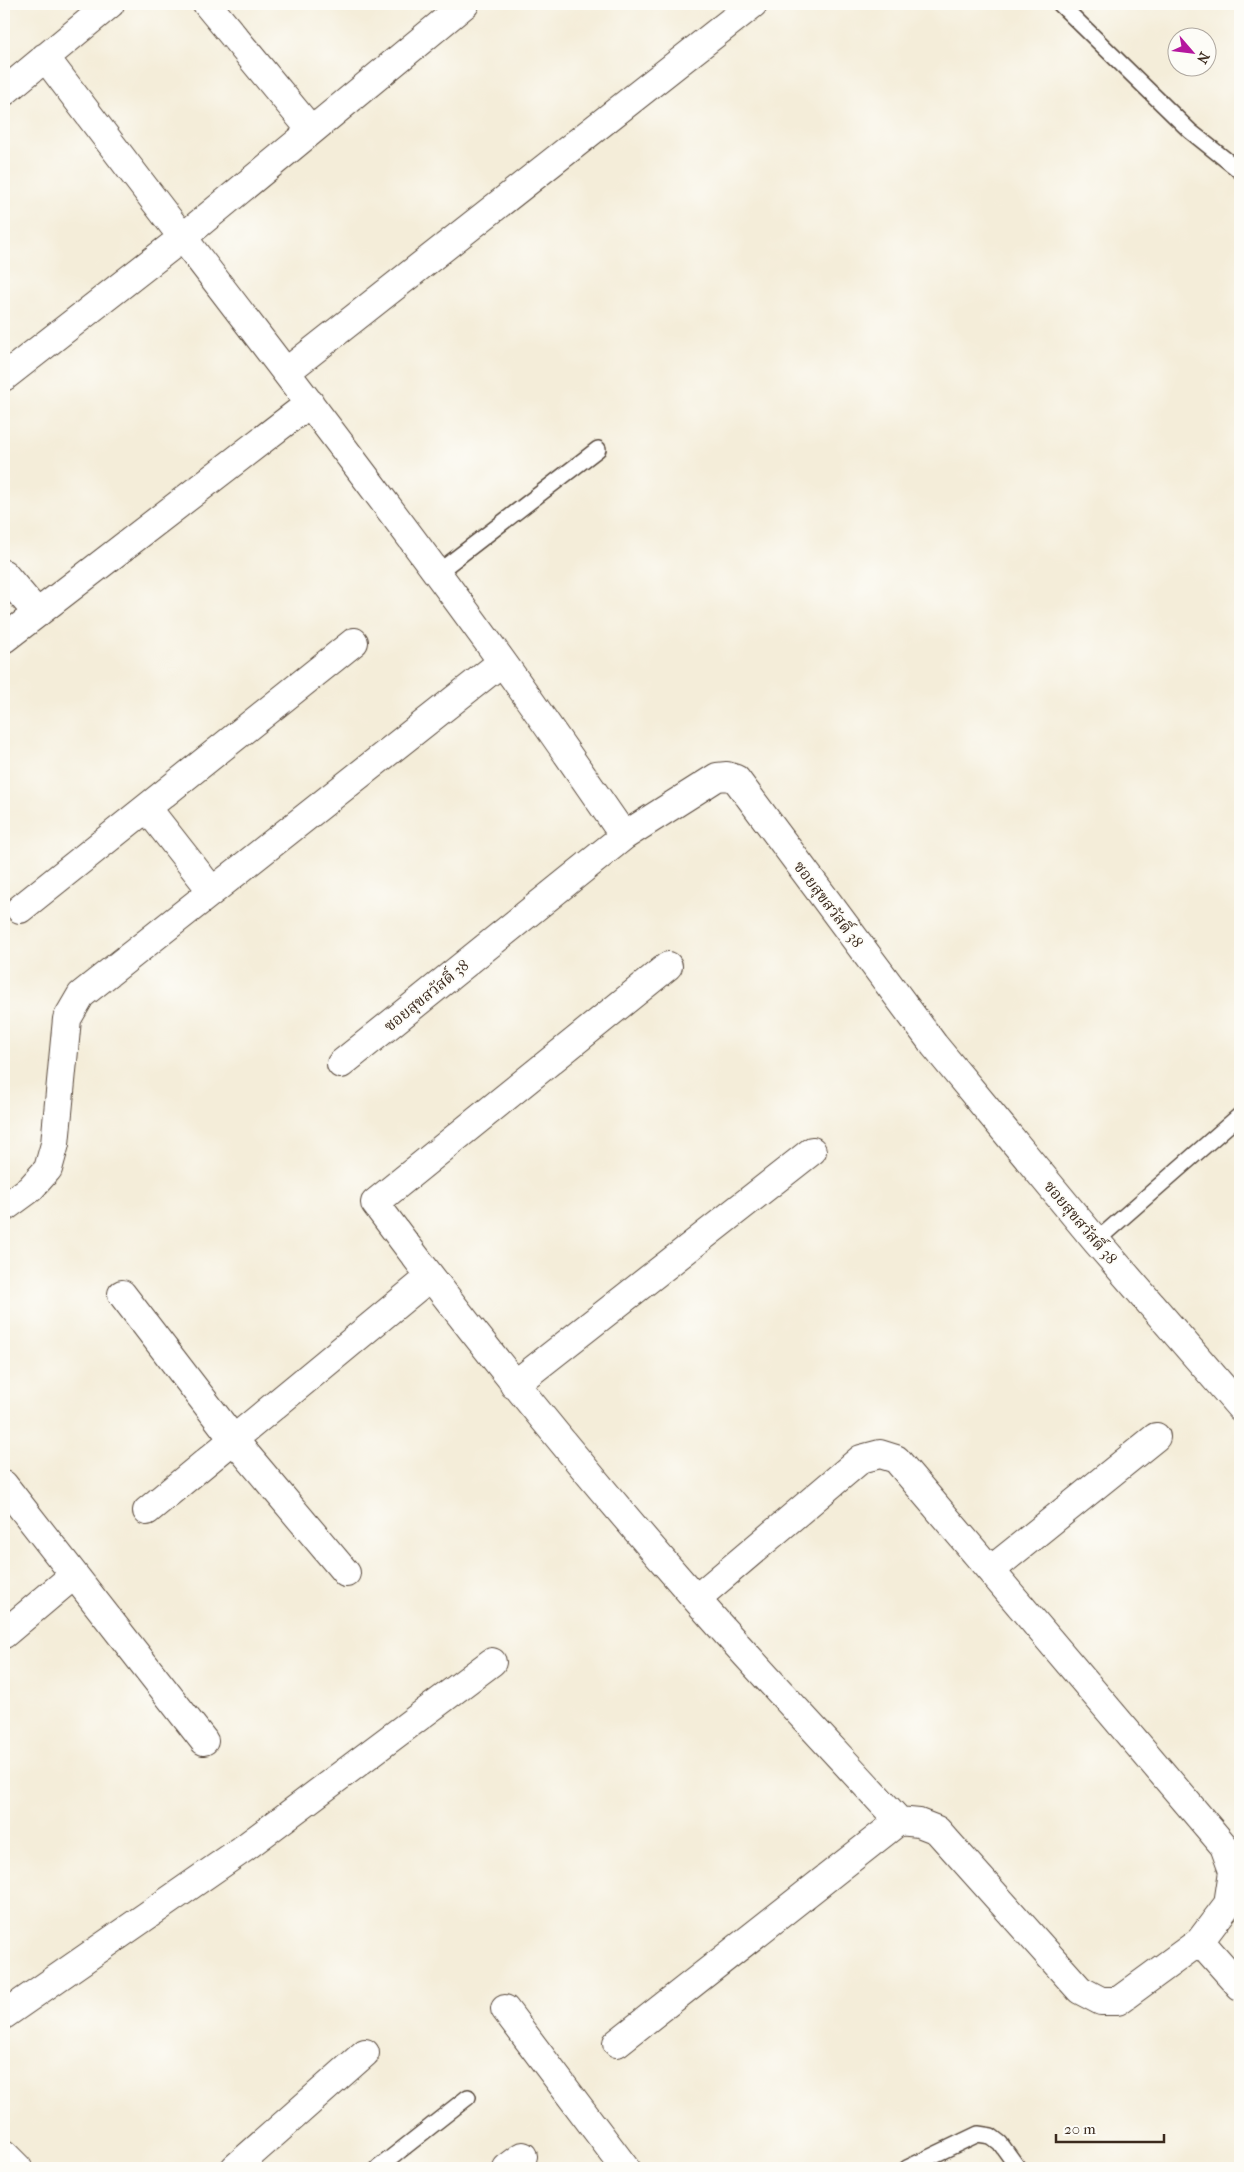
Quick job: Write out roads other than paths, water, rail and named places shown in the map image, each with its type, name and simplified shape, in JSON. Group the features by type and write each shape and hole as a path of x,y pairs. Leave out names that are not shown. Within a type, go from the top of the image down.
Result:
{"street":[{"path":"4,92 110,4"},
{"path":"207,4 311,130"},
{"path":"4,377 182,238 465,4"},
{"path":"286,372 753,4"},
{"path":"45,57 310,403 437,573 624,836"},
{"path":"4,639 310,403"},
{"path":"4,574 38,613"},
{"path":"20,910 354,642"},
{"path":"4,1208 30,1189 48,1169 55,1144 67,1019 81,995 502,662"},
{"name":"ซอยสุขสวัสดิ์ 38","path":"341,1064 624,836 717,777 727,776 736,779 934,1045 1096,1241 1240,1407"},
{"path":"146,808 212,891"},
{"path":"668,966 375,1203 514,1385 696,1599 899,1821 919,1823 937,1830 1080,1990 1101,2002 1118,2001 1200,1941 1228,1904 1233,1871 1224,1846 896,1459 880,1454 861,1459 696,1599"},
{"path":"514,1385 812,1151"},
{"path":"147,1511 430,1277"},
{"path":"122,1294 234,1440 346,1573"},
{"path":"991,1570 1156,1438"},
{"path":"4,1485 204,1741"},
{"path":"4,1634 74,1575"},
{"path":"4,2016 243,1848 492,1662"},
{"path":"617,2043 899,1821"},
{"path":"1200,1941 1238,1981"},
{"path":"505,2009 625,2168"},
{"path":"235,2168 365,2053"},
{"path":"4,2154 18,2168"}],"lane":[{"path":"1060,4 1190,130 1240,171"},
{"path":"437,573 598,449"},
{"path":"1096,1241 1240,1115"},
{"path":"378,2168 468,2097"},
{"path":"907,2168 978,2134 991,2136 1000,2143 1018,2168"}]}
